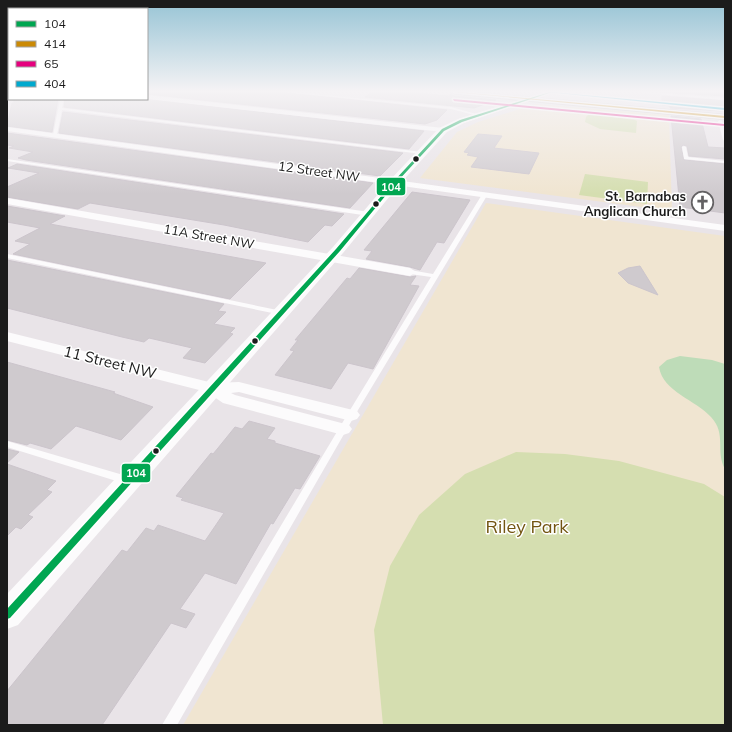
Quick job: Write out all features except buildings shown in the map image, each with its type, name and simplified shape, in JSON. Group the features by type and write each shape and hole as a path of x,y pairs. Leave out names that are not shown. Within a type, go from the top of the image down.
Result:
{"street":[{"path":"409,126 443,130"},
{"path":"7,616 331,258 395,182 443,130 449,126"},
{"name":"12 Street NW","path":"7,129 725,228"},
{"name":"11A Street NW","path":"7,201 410,272"},
{"name":"11 Street NW","path":"7,336 213,388 229,399 347,422"}],"lane":[{"path":"55,135 57,126"},
{"path":"202,126 422,153"},
{"path":"724,130 725,140"},
{"path":"684,147 686,158 725,162"},
{"path":"7,160 369,214"},
{"path":"169,725 347,422 486,194"},
{"path":"7,256 282,312"},
{"path":"410,272 436,276"},
{"path":"7,444 129,481"}],"green space":[{"path":"469,126 669,126 672,211 420,178 457,132"},
{"path":"594,126 637,126 636,133 600,129"},
{"path":"585,174 648,182 647,204 579,195"},
{"name":"Riley Park","path":"486,203 725,236 725,725 183,725"},
{"path":"516,452 565,454 619,461 704,484 725,497 725,725 383,725 374,630 390,566 419,515 465,474"}],"shaded area":[{"path":"680,356 712,360 725,364 725,469 721,456 719,430 716,423 705,411 673,389 662,376 659,367 667,360"}],"transit line":[{"name":"104","path":"7,615 338,250 395,182 443,130 451,126"}],"place":[{"name":"St. Barnabas Anglican Church","path":"702,203"}]}
